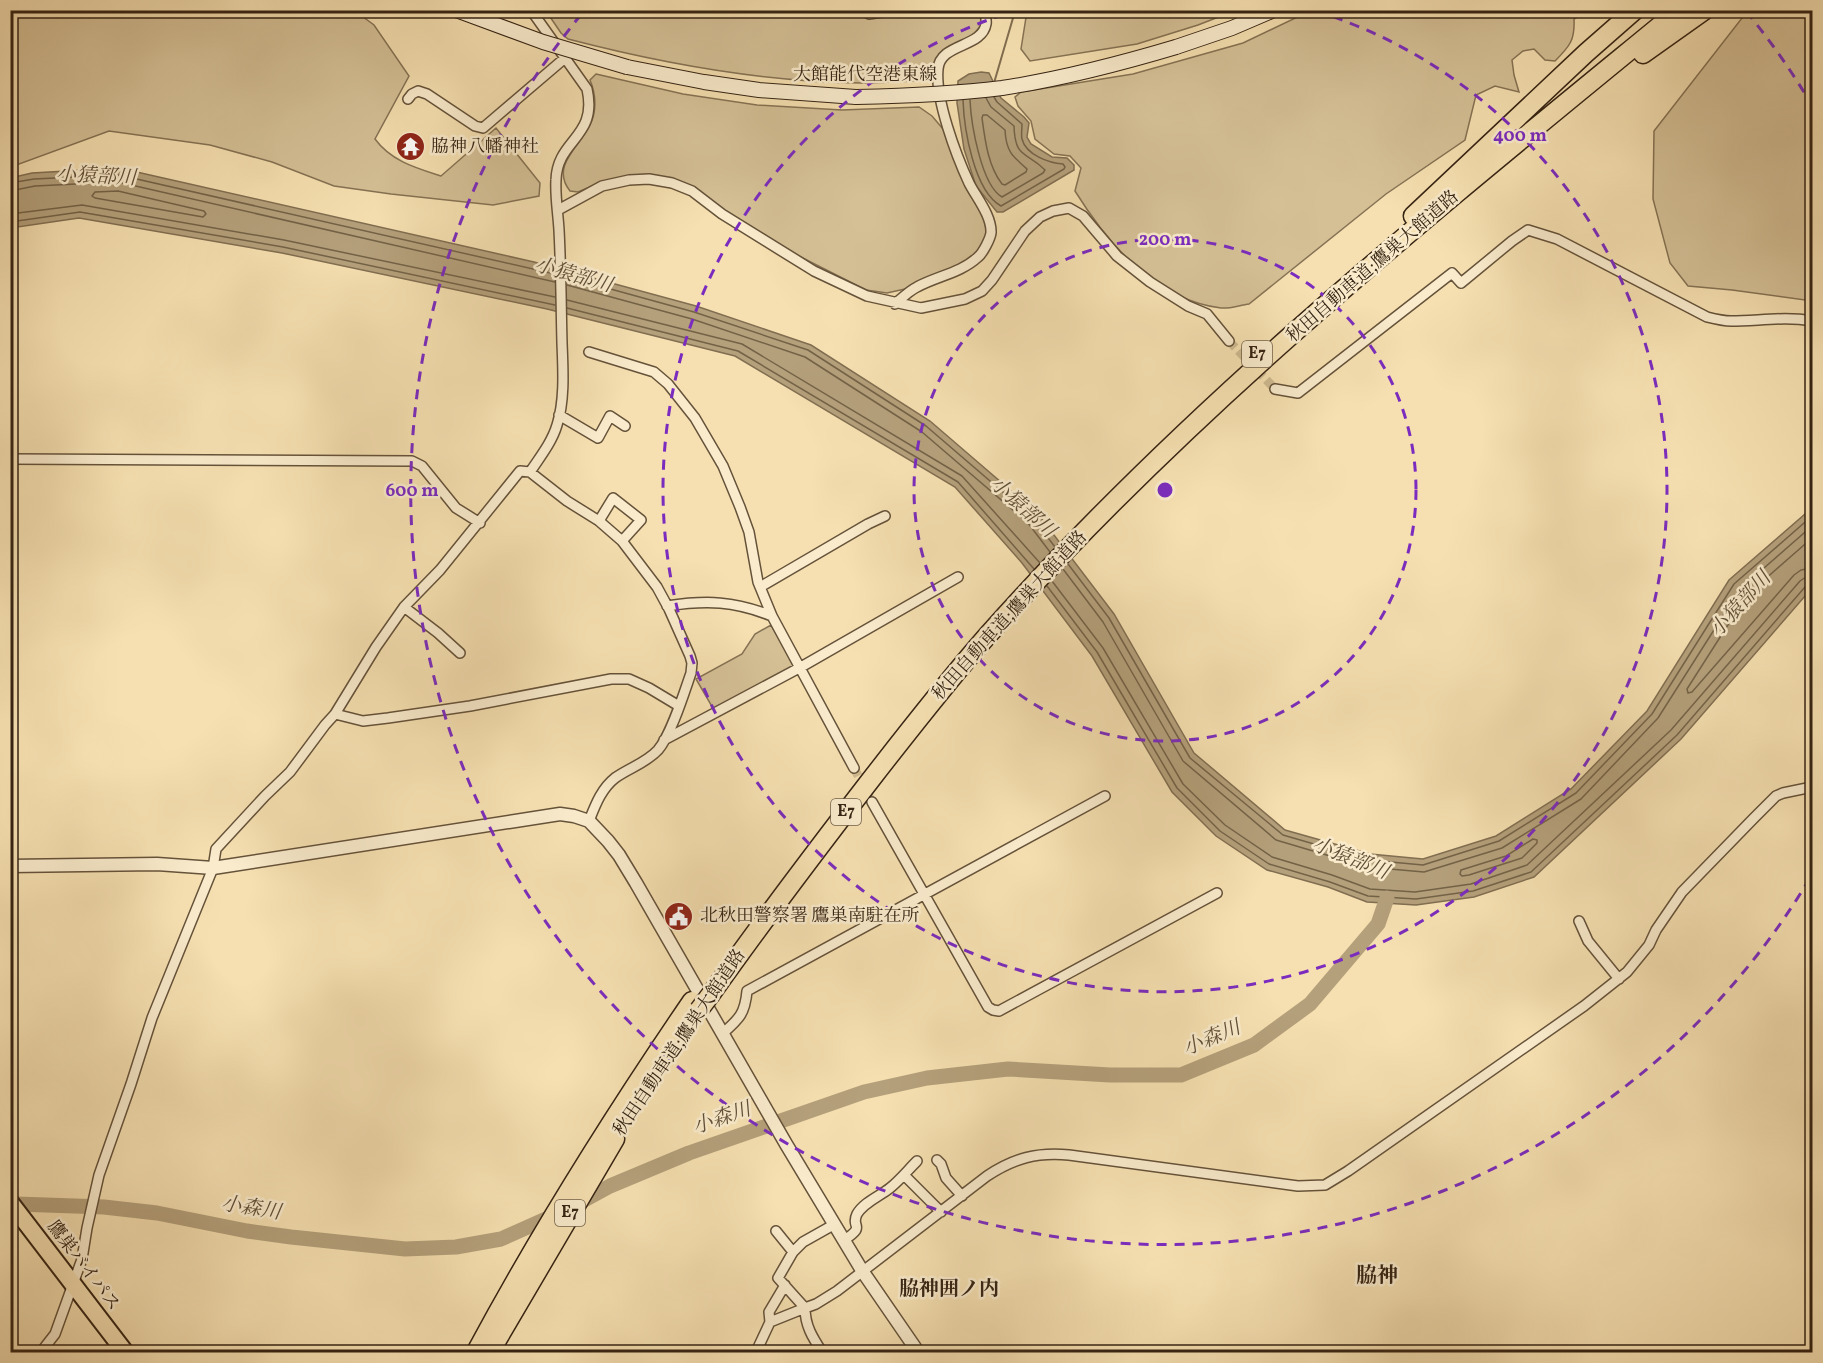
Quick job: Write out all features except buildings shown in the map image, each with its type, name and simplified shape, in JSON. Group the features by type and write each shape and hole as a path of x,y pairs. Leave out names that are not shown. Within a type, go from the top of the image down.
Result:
{"highway":[{"path":"1413,216 1635,10"},
{"name":"秋田自動車道;鷹巣大館道路","path":"558,1221 614,1128 707,990 985,633 1231,378 1413,216 1664,10"},
{"name":"秋田自動車道;鷹巣大館道路","path":"1109,502 1389,250 1679,10"},
{"path":"1389,250 1617,72 1705,10"},
{"name":"鷹巣バイパス","path":"10,1202 125,1353"},
{"path":"476,1353 512,1299 558,1221"},
{"path":"490,1353 512,1299 558,1221"},
{"path":"462,1353 512,1299"},
{"path":"499,1353 512,1299"}],"main road":[{"name":"大館能代空港東線","path":"456,10 543,42 627,67 759,90 856,97 951,93 1063,77 1120,64 1176,47 1232,28 1274,10"}],"street":[{"path":"530,472 551,439 561,407 563,354 557,166 564,152 585,126 589,115 587,89 531,10"},
{"path":"863,10 869,14 896,10"},
{"path":"895,304 916,287 962,269 980,255 991,234 988,220 964,172 941,105 938,67 943,58 955,48 969,43 983,31 987,22 984,10"},
{"path":"408,99 418,91 427,94 475,126 483,128 565,58"},
{"path":"558,210 602,186 629,180 650,179 672,183 692,190 722,214 814,271 867,296 921,308 965,299 982,291 1025,231 1040,217 1053,211 1069,208 1083,216 1117,255 1150,282 1188,306 1207,314 1229,341"},
{"path":"1275,389 1298,393 1452,273 1461,283 1528,230 1557,240 1707,317 1730,321 1791,318 1812,321"},
{"path":"589,352 654,372 668,384 695,418 723,466 740,507 749,532 760,587 772,616 854,768"},
{"path":"559,415 598,438 610,416 625,426"},
{"path":"10,459 412,461 422,466 456,508 480,524"},
{"path":"41,1353 55,1334 82,1259 99,1175 152,1018 213,868 216,849 290,772 335,714 376,647 404,607 480,524 520,471 530,472 567,501 599,521 622,541 657,587 668,606 692,663 691,673 679,706 658,751 614,779 598,798 589,822"},
{"path":"599,521 613,498 641,520 622,541"},
{"path":"760,587 885,516"},
{"path":"664,740 801,667 958,577"},
{"path":"668,606 697,602 720,603 750,607 772,616"},
{"path":"404,607 460,653"},
{"path":"335,714 363,721 388,718 470,706 611,679 629,679 679,706"},
{"path":"770,1322 816,1304 863,1272 1004,1165 1028,1156 1051,1154 1298,1186 1325,1185 1584,1006 1619,979 1649,945 1656,930 1682,892 1776,796 1812,787"},
{"path":"722,1034 741,1018 746,1004 747,990 1105,796"},
{"path":"873,802 988,1007 993,1010 999,1011 1217,893"},
{"path":"10,866 157,864 213,868 560,814 589,822 608,841 636,883 786,1144 863,1272 918,1353"},
{"path":"1579,921 1588,941 1619,979"},
{"path":"938,1160 946,1178 962,1196"},
{"path":"844,1240 856,1232 858,1213 904,1175 917,1161"},
{"path":"904,1175 941,1212"},
{"path":"822,1353 809,1330 805,1319 805,1308 778,1278 793,1252 803,1242 835,1224"},
{"path":"776,1231 793,1252"},
{"path":"756,1353 770,1322 769,1312 784,1285"},
{"path":"48,1344 55,1353"}],"shaded area":[{"path":"858,10 870,18 908,11 981,10 983,23 967,40 940,58 936,63 931,80 825,82 751,75 677,64 568,39 546,11"},
{"path":"1027,10 1234,11 1137,44 1030,61 1021,49"},
{"path":"11,11 355,11 374,25 409,76 375,139 381,147 405,163 441,176 496,128 540,183 539,196 493,205 334,186 272,162 210,145 109,131 11,167"},
{"path":"1310,11 1588,11 1574,19 1574,32 1570,42 1555,61 1545,60 1534,49 1523,51 1512,60 1519,92 1495,86 1476,95 1465,140 1386,194 1249,304 1221,308 1197,303 1175,294 1136,266 1102,231 1075,191 1081,168 1070,156 1054,154 1035,139 1031,121 1018,106 1015,97 1021,92 1133,74 1243,43"},
{"path":"1752,11 1812,11 1812,301 1688,286 1670,263 1653,199 1654,131 1742,18"},
{"path":"596,74 683,94 757,105 842,110 919,107 932,116 943,129 962,178 984,219 987,234 978,253 962,266 905,289 887,293 866,290 793,253 717,207 693,187 664,177 635,175 604,181 578,192 570,191 563,173 569,156 590,125 594,114 594,91 590,80"},
{"path":"771,625 795,666 714,710 696,679 742,654 755,634"}],"water":[{"path":"989,73 1001,98 1029,123 1027,137 1031,144 1052,157 1067,158 1074,165 1074,170 1003,212 997,212 976,186 964,149 957,103 958,81 969,74"},
{"name":"小猿部川","path":"119,168 534,262 696,306 811,345 930,421 1038,514 1114,614 1194,753 1285,830 1370,854 1423,859 1496,836 1571,789 1647,711 1729,580 1812,508 1812,588 1681,739 1534,877 1474,897 1416,905 1367,902 1328,887 1267,870 1216,836 1172,792 1092,656 1022,563 955,487 735,356 547,309 282,253 79,218 11,228 10,178 32,173"}],"waterway":[{"path":"994,83 1013,18 1013,10"},
{"name":"小森川","path":"10,1206 16,1204 104,1207 157,1213 247,1231 405,1249 456,1247 501,1239 566,1210 610,1186 689,1153 864,1092 927,1078 1008,1069 1110,1075 1181,1075 1254,1045 1310,1004 1378,924 1387,898"}],"tunnel":[{"path":"1229,341 1275,389"},
{"path":"854,768 872,802"}],"place":[{"name":"脇神八幡神社","path":"410,147"},
{"name":"北秋田警察署 鷹巣南駐在所","path":"679,916"}],"district":[{"name":"脇神","path":"1377,1276"},
{"name":"脇神囲ノ内","path":"949,1290"}]}
